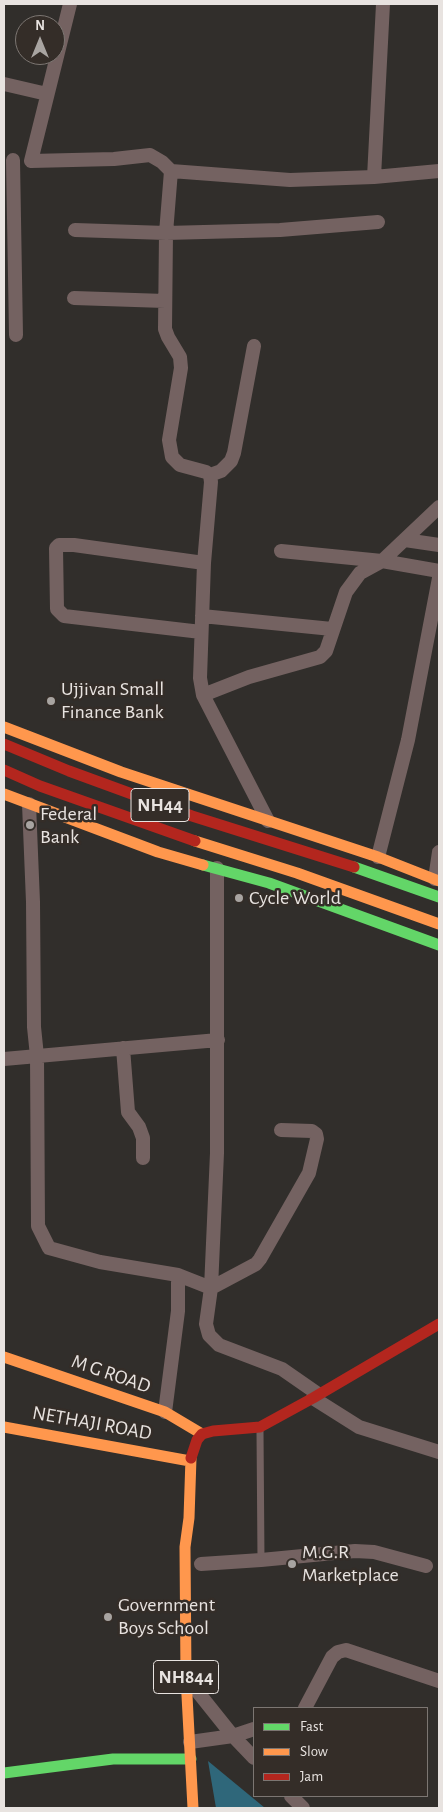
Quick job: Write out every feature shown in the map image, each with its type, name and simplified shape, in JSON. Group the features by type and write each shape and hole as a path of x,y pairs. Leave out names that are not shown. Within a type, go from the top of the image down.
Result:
{"main road":[{"path":"4,727 121,772 378,857 437,880"},
{"name":"NH44","path":"4,744 69,771 192,816 321,856 439,897"},
{"name":"NH44","path":"4,770 40,786 169,833 299,874 439,924"},
{"path":"4,794 158,852 269,883 439,945"},
{"path":"321,856 326,841"},
{"path":"295,892 299,874"},
{"path":"202,1434 213,1430 260,1426 316,1396 439,1324"},
{"name":"M G ROAD","path":"4,1357 165,1412 202,1434"},
{"path":"174,1462 179,1441 190,1426 205,1421 281,1415"},
{"name":"NETHAJI ROAD","path":"4,1427 174,1462 190,1461"},
{"name":"NH844","path":"193,1808 186,1677 185,1546 190,1518 190,1461 197,1440 202,1434"},
{"name":"NH844","path":"178,1525 185,1546"},
{"path":"4,1773 113,1759 191,1759"}],"street":[{"path":"31,161 70,4"},
{"path":"374,177 383,4"},
{"path":"4,84 47,94"},
{"path":"16,335 9,159 31,161 114,159 150,155 162,162 171,171 290,180 374,177 439,170"},
{"path":"171,171 166,233 165,329 180,357 180,362 169,440 172,457 180,465 206,472 210,475 211,482 204,562 200,678 203,695 268,821"},
{"path":"75,230 166,233 280,230 378,222"},
{"path":"74,298 166,301"},
{"path":"210,475 221,470 231,462 234,454 254,346"},
{"path":"203,695 249,677 320,657 326,650 346,592 360,573 382,561 439,507"},
{"path":"405,540 439,545"},
{"path":"201,632 64,616 56,609 56,548 59,545 74,545 204,562"},
{"path":"281,551 382,561 439,571"},
{"path":"378,857 408,740 439,578"},
{"path":"202,616 332,629"},
{"path":"29,804 34,1027 37,1056 38,1226 49,1248 100,1262 178,1275 210,1288 256,1264 309,1173 317,1139 316,1134 312,1131 281,1130"},
{"path":"437,880 439,852"},
{"path":"217,868 217,1153 210,1288 206,1324 209,1335 219,1345 282,1370 359,1427 439,1452"},
{"path":"4,1059 218,1040"},
{"path":"123,1048 128,1112 139,1127 143,1138 143,1158"},
{"path":"165,1412 178,1311 178,1275"},
{"path":"201,1564 355,1551 374,1552 426,1566"},
{"path":"306,1707 332,1657 338,1652 346,1650 439,1681"},
{"path":"186,1677 233,1736 253,1757"},
{"path":"190,1742 233,1736 253,1729"},
{"path":"292,1797 303,1808"}],"lane":[{"path":"260,1426 261,1560"}],"water":[{"path":"208,1761 265,1808 216,1808"}],"traffic: fast":[{"path":"203,865 269,883 439,945"},
{"path":"354,867 439,897"},
{"path":"4,1773 113,1759 191,1759"}],"traffic: slow":[{"path":"4,727 121,772 378,857 439,881"},
{"path":"4,794 158,852 203,865"},
{"path":"195,841 297,873 439,924"},
{"path":"4,1357 165,1412 202,1434"},
{"path":"4,1427 190,1461"},
{"path":"191,1458 189,1518 185,1547 186,1677 193,1808"}],"traffic: jam":[{"path":"4,744 69,771 192,816 354,867"},
{"path":"4,770 40,786 195,841"},
{"path":"191,1458 197,1440 202,1434 213,1431 260,1427 439,1324"}],"place":[{"name":"Ujjivan Small Finance Bank","path":"51,701"},
{"name":"Federal Bank","path":"30,825"},
{"name":"Cycle World","path":"239,898"},
{"name":"M.G.R Marketplace","path":"292,1564"},
{"name":"Government Boys School","path":"108,1617"}]}
